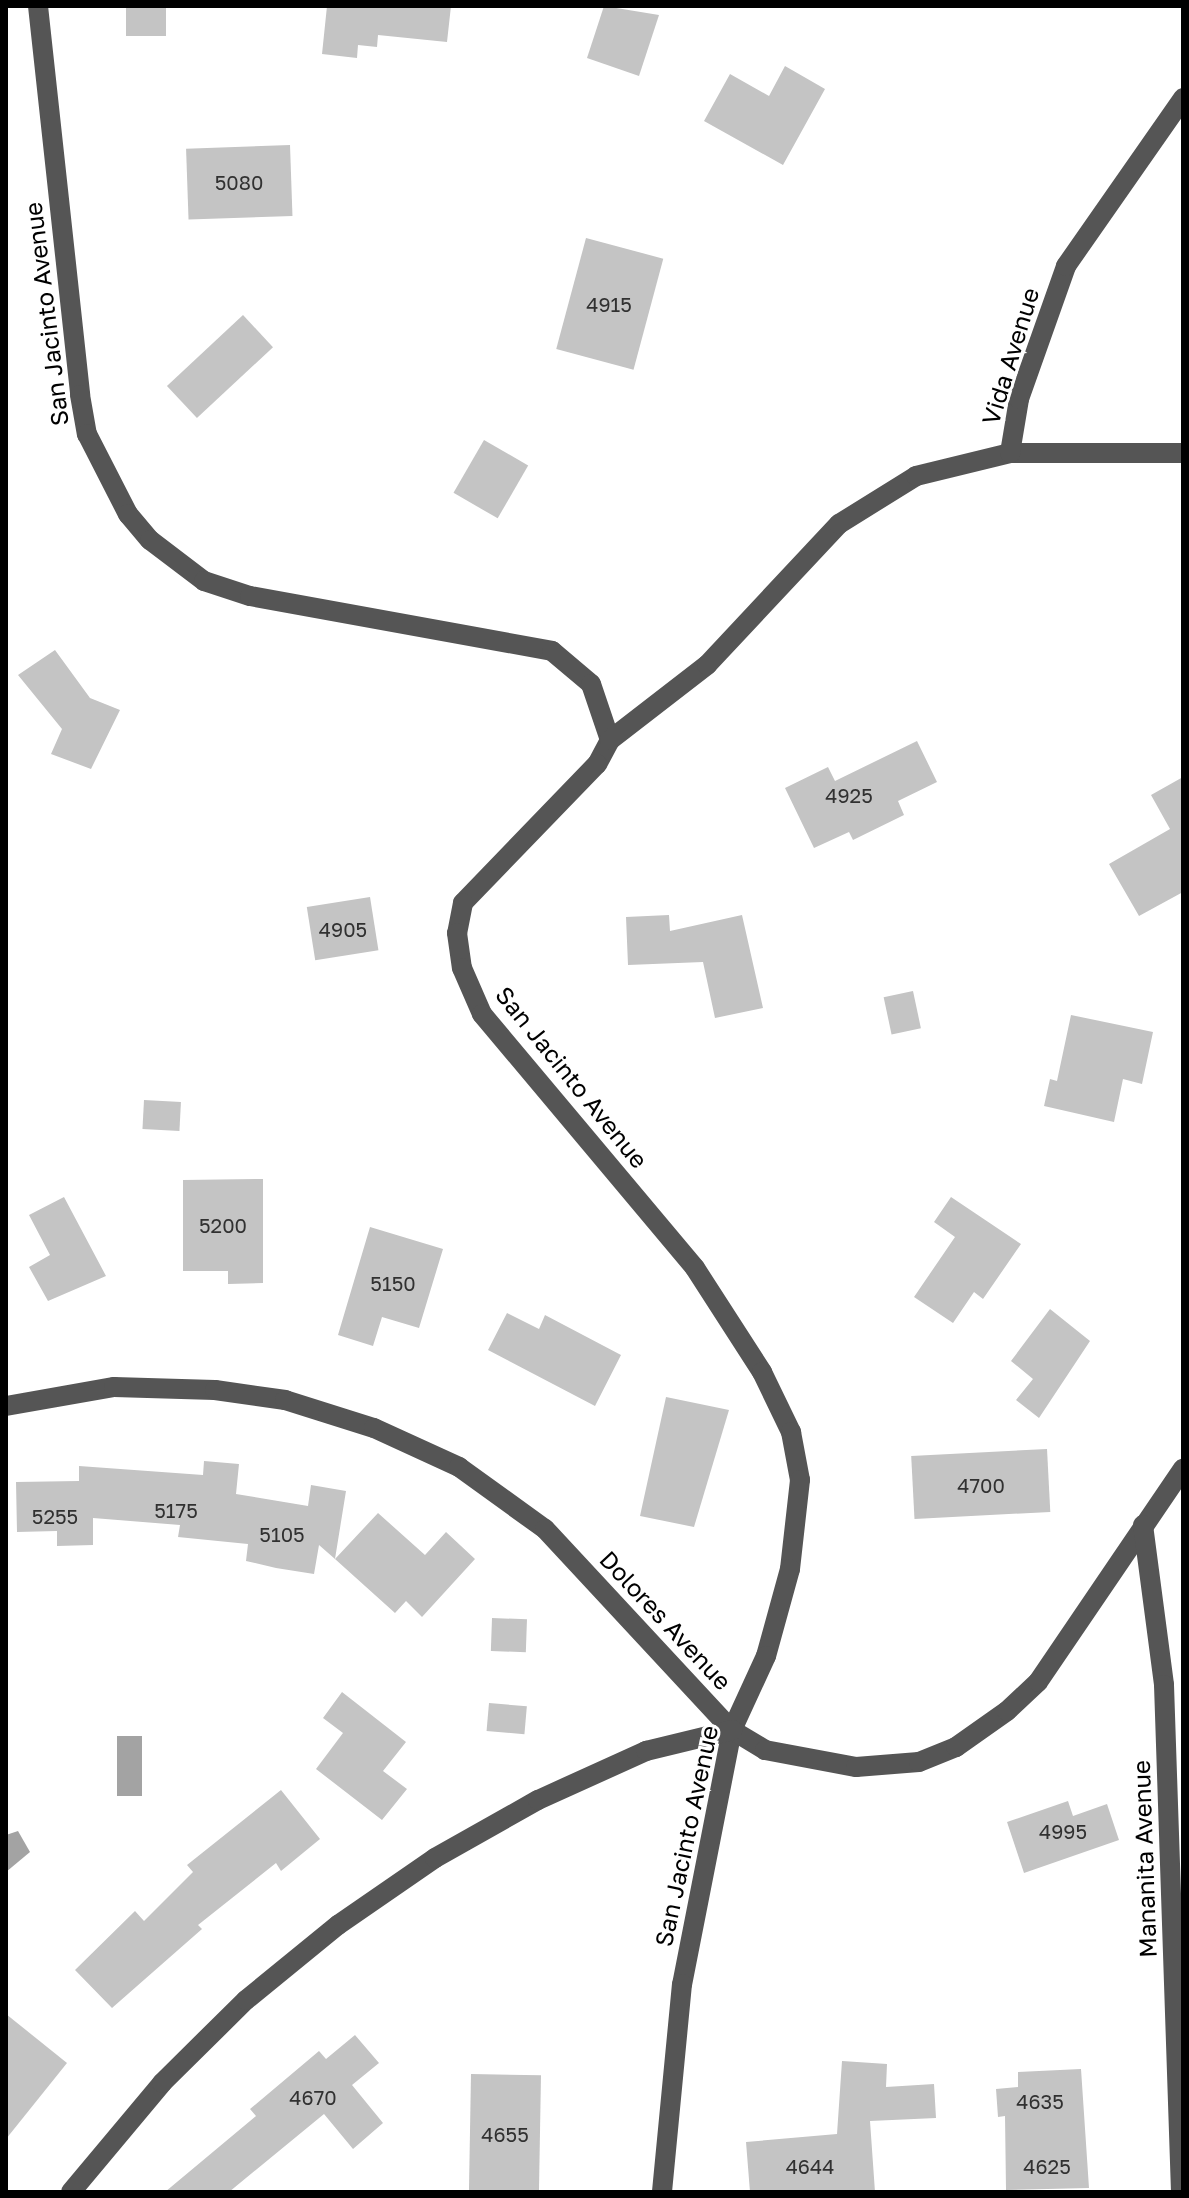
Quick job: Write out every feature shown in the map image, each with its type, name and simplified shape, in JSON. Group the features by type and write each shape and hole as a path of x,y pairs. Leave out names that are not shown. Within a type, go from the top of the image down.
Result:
{"street":[{"name":"San Jacinto Avenue","path":"38,6 84,421 128,514 150,540 204,581 250,596 552,651 591,684 610,740 597,764 463,903 457,933 462,968 482,1014 695,1268 762,1372 791,1432 800,1480 790,1569 766,1656 732,1730 682,1984 662,2192"},
{"name":"Vida Avenue","path":"610,740 707,665 839,524 916,476 1010,453 1019,399 1066,266 1183,98"},
{"path":"1010,453 1183,453"},
{"name":"Dolores Avenue","path":"6,1406 114,1387 215,1390 285,1400 374,1428 459,1467 545,1529 732,1730 765,1750 856,1767 919,1762 956,1747 1038,1682 1183,1469"},
{"name":"Mananita Avenue","path":"1143,1525 1164,1685 1181,2192"},
{"path":"71,2192 162,2083 246,2000 338,1925 435,1858 538,1800 646,1751 732,1730"}],"shaded area":[{"path":"117,1736 142,1736 142,1796 117,1796"},
{"path":"18,1831 30,1852 6,1872 6,1835"}],"building":[{"path":"126,6 166,6 166,36 126,36"},
{"path":"327,6 451,6 447,42 378,35 377,47 358,45 357,58 322,54"},
{"path":"604,6 659,15 639,76 587,58"},
{"path":"785,66 825,89 783,165 704,121 730,74 769,96"},
{"path":"290,145 292,216 189,220 186,149"},
{"path":"586,238 663,259 634,370 556,349"},
{"path":"243,315 273,347 197,418 167,386"},
{"path":"484,440 528,466 498,518 454,493"},
{"path":"55,650 90,698 120,710 91,769 51,754 62,729 18,675"},
{"path":"917,741 937,782 898,801 904,815 853,840 849,832 814,848 785,788 828,767 835,781"},
{"path":"1183,777 1183,892 1139,916 1109,864 1170,829 1151,795"},
{"path":"370,897 378,950 315,960 307,907"},
{"path":"669,915 670,931 742,915 763,1008 715,1018 703,962 628,965 626,917"},
{"path":"913,991 921,1028 892,1034 884,997"},
{"path":"1071,1015 1153,1032 1142,1084 1123,1079 1114,1122 1044,1106 1050,1079 1057,1081"},
{"path":"144,1100 181,1102 179,1131 142,1129"},
{"path":"263,1179 263,1283 228,1284 228,1271 183,1271 183,1180"},
{"path":"64,1197 106,1276 48,1301 29,1267 50,1255 29,1215"},
{"path":"951,1197 1021,1244 983,1299 974,1292 953,1323 914,1297 955,1237 934,1222"},
{"path":"370,1227 443,1249 419,1328 382,1317 373,1346 338,1335"},
{"path":"1050,1309 1090,1341 1039,1418 1016,1400 1033,1379 1011,1361"},
{"path":"507,1313 539,1329 545,1315 621,1355 595,1406 488,1350"},
{"path":"666,1397 729,1410 694,1527 640,1516"},
{"path":"1047,1449 1050,1512 914,1519 911,1456"},
{"path":"204,1461 239,1464 236,1494 308,1506 311,1485 346,1491 335,1559 319,1545 314,1574 276,1568 246,1561 248,1544 178,1537 180,1525 93,1518 93,1545 57,1546 57,1531 17,1532 16,1482 79,1481 79,1466 203,1475"},
{"path":"378,1513 425,1555 446,1532 475,1559 422,1617 406,1601 395,1613 335,1559"},
{"path":"492,1618 527,1619 526,1652 491,1651"},
{"path":"342,1692 406,1742 383,1771 407,1789 382,1820 316,1769 343,1733 323,1718"},
{"path":"489,1703 527,1706 524,1734 487,1731"},
{"path":"281,1790 320,1839 281,1871 276,1863 198,1925 202,1929 112,2008 75,1970 135,1911 144,1921 193,1872 187,1865"},
{"path":"1068,1801 1073,1816 1107,1804 1119,1840 1024,1873 1007,1822"},
{"path":"6,2014 67,2063 6,2139"},
{"path":"355,2035 379,2063 352,2085 383,2123 353,2149 324,2114 229,2192 165,2192 256,2116 250,2109 319,2051 326,2059"},
{"path":"842,2061 887,2064 886,2087 934,2084 936,2118 870,2121 875,2192 750,2192 746,2142 837,2134"},
{"path":"1081,2069 1089,2188 1006,2190 1005,2116 998,2117 996,2089 1018,2087 1018,2072"},
{"path":"471,2074 541,2075 539,2192 469,2192"}]}
